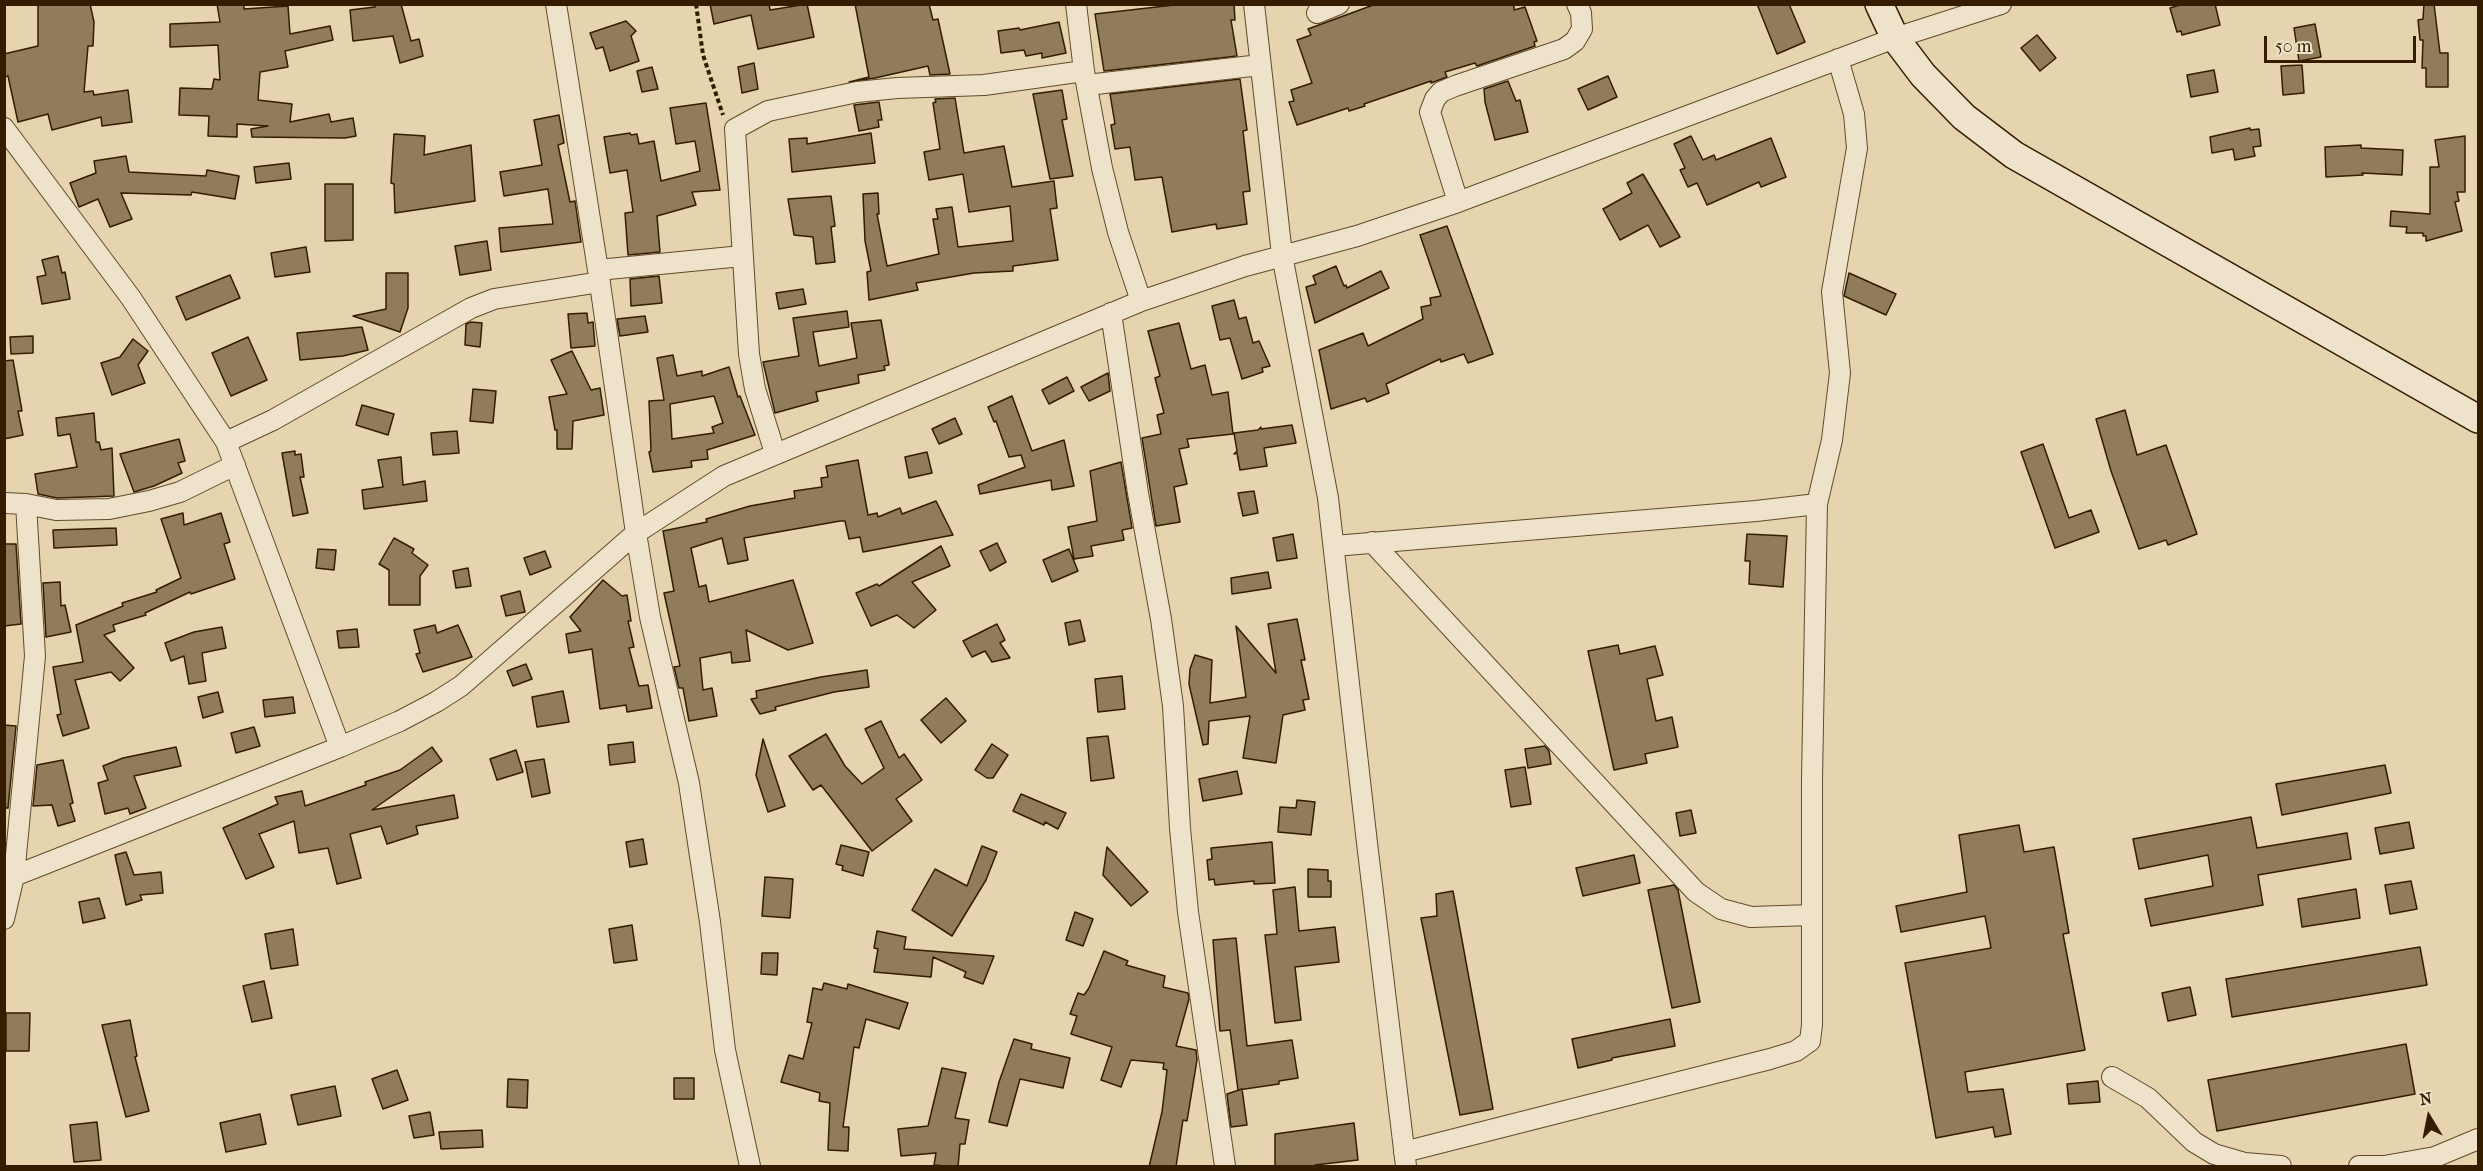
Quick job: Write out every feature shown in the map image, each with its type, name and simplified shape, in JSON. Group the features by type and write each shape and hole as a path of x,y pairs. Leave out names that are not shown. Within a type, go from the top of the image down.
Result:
{"street":[{"path":"556,4 599,276 636,533 650,616 689,783 710,922 725,1050 750,1167"},
{"path":"1076,4 1102,168 1118,232 1141,301"},
{"path":"1254,4 1282,255 1328,498 1405,1159 1770,1059 1796,1051 1809,1041 1812,1025 1817,504 1832,440 1840,373 1832,292 1857,148 1854,114 1838,59"},
{"path":"1317,13 1339,4"},
{"path":"1458,202 1430,112 1435,99 1441,92 1455,86 1564,50 1575,41 1582,29 1581,13 1577,4"},
{"path":"1879,4 1894,38 1923,75 1964,117 2014,155 2478,419"},
{"path":"9,878 400,721 461,686 636,533 724,476 775,453 1141,301 1282,255 1357,236 1458,202 1894,38 2001,4"},
{"path":"775,453 752,373 735,129 768,111 857,92 1260,65"},
{"path":"4,128 131,298 226,442 339,747"},
{"path":"226,442 273,420 471,308 494,299 599,276 742,255"},
{"path":"1111,313 1173,706 1179,828 1188,912 1225,1167"},
{"path":"4,503 26,504 56,510 109,509 180,492 235,465"},
{"path":"4,919 35,656 26,504"},
{"path":"1334,546 1817,504"},
{"path":"1372,542 1696,892 1721,909 1751,917 1812,915"},
{"path":"2112,1077 2148,1098 2194,1142 2214,1154 2245,1163 2281,1167"},
{"path":"2359,1167 2384,1166 2435,1157 2478,1138"}],"path":[{"path":"696,4 703,55 718,106 735,129"}],"building":[{"path":"38,4 90,4 94,22 93,46 88,46 84,92 93,91 94,95 128,90 132,122 102,126 101,117 52,130 48,114 18,122 8,76 4,77 4,54 38,46"},
{"path":"217,4 244,4 244,9 288,6 290,34 330,26 333,40 285,51 288,67 260,72 258,100 292,104 290,122 329,114 331,122 353,118 356,136 345,138 252,137 251,129 268,126 237,124 237,137 208,136 209,116 179,115 180,88 212,89 214,79 220,80 218,45 170,47 170,24 220,22"},
{"path":"374,4 401,4 411,41 419,39 423,56 400,63 393,36 353,41 350,10 375,7"},
{"path":"710,4 769,4 770,10 807,4 814,37 758,49 751,15 714,24"},
{"path":"855,4 929,4 933,20 938,19 950,74 930,75 928,66 849,82 869,77"},
{"path":"1183,4 1234,4 1235,20 1231,20 1237,56 1104,71 1095,14"},
{"path":"1376,4 1514,4 1514,10 1525,7 1537,41 1534,42 1535,46 1477,66 1475,63 1445,72 1447,77 1431,83 1431,81 1364,104 1365,106 1349,111 1348,108 1297,125 1289,102 1294,101 1291,90 1312,83 1297,40 1311,35 1308,29"},
{"path":"1757,4 1789,4 1805,42 1777,54"},
{"path":"2183,4 2215,4 2220,25 2182,35 2181,31 2177,32 2170,8"},
{"path":"2424,4 2434,4 2440,53 2448,53 2448,87 2426,87 2426,68 2422,68 2423,40 2420,40 2418,20 2423,19"},
{"path":"626,21 636,31 631,36 639,61 610,71 603,47 596,49 590,33"},
{"path":"1059,22 1066,53 1042,58 1042,53 1026,56 1024,50 1001,53 998,31 1019,28 1020,30"},
{"path":"2315,24 2321,57 2299,61 2294,28"},
{"path":"2037,35 2056,58 2040,71 2021,48"},
{"path":"754,63 758,89 742,93 738,67"},
{"path":"2302,65 2304,93 2283,95 2281,66"},
{"path":"652,67 658,89 642,92 637,71"},
{"path":"2214,70 2218,92 2191,97 2187,75"},
{"path":"1608,76 1617,97 1588,110 1578,89"},
{"path":"1240,79 1247,130 1243,131 1250,191 1243,192 1247,224 1217,229 1216,224 1172,232 1162,177 1135,180 1130,147 1115,149 1111,125 1115,124 1110,94"},
{"path":"1508,81 1516,101 1520,100 1528,132 1495,140 1484,89"},
{"path":"1062,90 1067,119 1062,120 1073,176 1050,179 1033,94"},
{"path":"955,98 964,153 1004,146 1012,187 1054,181 1057,208 1050,209 1058,260 1013,266 1013,271 974,273 916,283 918,290 869,300 867,272 871,271 865,241 863,194 878,193 879,214 877,214 887,266 939,254 933,219 938,219 936,209 952,207 958,247 1013,241 1010,206 969,212 963,174 929,180 924,152 940,149 933,103 936,102 935,99"},
{"path":"879,102 882,120 878,120 879,127 859,131 854,105"},
{"path":"706,103 720,190 692,192 696,205 657,216 660,252 628,255 625,213 633,212 627,170 610,173 604,137 630,133 631,135 637,134 639,144 654,141 661,181 700,171 695,141 676,144 670,108"},
{"path":"559,115 564,143 558,145 570,202 575,201 581,242 501,252 499,228 553,224 548,189 504,196 500,172 542,165 534,120"},
{"path":"2250,128 2250,130 2259,129 2261,146 2253,147 2255,156 2235,160 2233,149 2212,153 2210,137"},
{"path":"871,133 875,163 792,172 789,139 807,138 807,144"},
{"path":"394,134 425,136 424,155 471,145 475,201 395,213 394,184 391,183"},
{"path":"1691,136 1703,160 1714,155 1716,160 1771,138 1786,177 1761,187 1759,182 1707,205 1697,183 1688,187 1680,170 1685,168 1674,144"},
{"path":"2465,136 2465,192 2457,192 2459,201 2455,202 2462,231 2426,241 2423,233 2406,233 2407,227 2390,226 2391,211 2430,214 2430,167 2439,167 2435,140"},
{"path":"2361,145 2361,148 2403,150 2402,175 2362,173 2363,175 2326,177 2325,147"},
{"path":"126,156 129,172 206,176 207,170 239,176 235,199 192,192 191,195 121,193 132,219 110,227 98,199 79,207 70,183 96,173 94,161"},
{"path":"289,163 291,179 256,183 254,167"},
{"path":"1643,174 1680,237 1660,247 1648,225 1620,240 1603,209 1632,193 1627,183"},
{"path":"325,184 353,184 353,240 325,241"},
{"path":"831,196 835,226 831,227 835,262 816,264 813,237 794,235 788,199"},
{"path":"1447,226 1493,354 1468,363 1464,354 1441,362 1440,359 1386,384 1389,393 1367,402 1365,398 1331,409 1319,350 1363,333 1368,346 1423,319 1421,307 1431,305 1430,298 1441,296 1420,235"},
{"path":"487,241 491,270 460,275 455,246"},
{"path":"306,247 310,272 275,277 271,253"},
{"path":"58,256 62,273 65,272 70,299 42,304 37,277 46,275 42,260"},
{"path":"1336,266 1347,288 1381,271 1389,288 1315,323 1306,287 1316,284 1313,276"},
{"path":"386,273 408,273 408,308 400,332 353,316 386,309"},
{"path":"1849,273 1896,294 1886,315 1844,296"},
{"path":"230,275 240,298 186,320 176,297"},
{"path":"659,276 662,303 631,306 630,279"},
{"path":"803,289 806,304 779,309 776,293"},
{"path":"1234,300 1239,319 1246,317 1253,343 1259,341 1270,366 1262,368 1263,372 1242,379 1230,338 1220,340 1212,306"},
{"path":"847,311 849,327 813,332 819,366 857,358 851,323 881,320 889,365 884,366 885,370 858,375 859,383 816,392 818,401 775,413 763,362 799,356 793,318"},
{"path":"587,313 588,323 593,322 595,346 571,348 568,314"},
{"path":"645,316 648,332 620,336 617,319"},
{"path":"482,323 480,347 465,345 466,324"},
{"path":"1179,323 1191,369 1205,365 1212,395 1228,392 1233,434 1187,439 1189,447 1179,449 1187,484 1174,487 1180,522 1156,526 1142,438 1161,434 1157,415 1164,413 1155,378 1160,376 1148,331"},
{"path":"362,327 368,350 343,356 300,360 297,333"},
{"path":"33,336 33,353 11,354 10,337"},
{"path":"248,337 267,380 231,396 212,353"},
{"path":"133,339 148,351 138,365 145,383 112,395 101,363 120,357"},
{"path":"572,351 591,390 600,388 604,415 573,421 572,449 557,449 557,430 555,430 549,397 567,394 551,360"},
{"path":"673,355 677,376 702,371 702,376 729,367 738,397 740,396 755,435 707,450 708,459 691,461 692,467 653,472 649,452 651,451 649,401 664,400 657,358","holes":["714,396 723,423 712,427 714,433 672,439 670,404"]},
{"path":"13,360 22,411 18,411 23,435 4,439 4,361"},
{"path":"1108,373 1110,391 1089,401 1081,387"},
{"path":"1067,377 1074,391 1049,404 1042,390"},
{"path":"473,389 496,391 493,423 470,421"},
{"path":"1012,396 1032,451 1064,440 1074,486 1052,490 1051,480 980,494 978,485 1025,467 1021,455 1009,457 996,421 994,422 988,407"},
{"path":"362,405 394,414 388,435 356,425"},
{"path":"2125,410 2137,455 2166,445 2197,534 2168,545 2166,540 2139,549 2111,471 2096,419"},
{"path":"94,413 96,442 99,442 101,450 112,448 114,496 57,498 38,494 35,474 77,467 70,434 58,436 56,418"},
{"path":"955,418 962,434 939,444 932,429"},
{"path":"1292,425 1296,443 1264,448 1267,466 1240,470 1237,453 1234,454 1237,451 1234,433 1258,430 1261,427 1261,429"},
{"path":"457,431 459,453 433,455 431,433"},
{"path":"179,439 185,461 178,463 182,473 134,492 120,454"},
{"path":"2043,444 2069,518 2091,510 2099,532 2055,548 2021,452"},
{"path":"295,451 295,455 301,454 304,477 300,477 308,513 293,516 282,453"},
{"path":"927,452 932,473 909,478 905,457"},
{"path":"401,457 403,485 425,481 427,501 364,509 362,490 383,487 378,460"},
{"path":"858,460 868,515 877,513 878,517 900,508 902,514 936,501 953,535 863,552 860,537 849,539 845,521 840,521 744,538 748,560 728,564 722,538 691,548 699,587 706,585 709,602 793,580 813,643 788,650 746,630 750,661 732,663 731,652 700,658 703,690 712,688 717,716 689,721 683,688 679,688 674,667 680,666 664,593 674,591 663,531 707,522 706,519 750,506 795,498 794,491 822,487 821,478 828,477 826,466"},
{"path":"1121,462 1132,528 1122,530 1124,540 1091,546 1093,556 1074,559 1068,527 1097,521 1090,471"},
{"path":"1254,491 1258,513 1243,516 1238,493"},
{"path":"183,513 184,525 221,513 230,542 224,544 235,579 191,594 190,592 145,613 146,615 113,625 115,631 104,635 134,668 120,681 111,672 75,680 89,728 63,736 57,715 61,714 53,667 83,662 76,625 123,606 122,603 157,592 156,590 181,578 161,519"},
{"path":"116,528 117,545 54,548 53,530"},
{"path":"1293,534 1297,558 1277,561 1273,538"},
{"path":"1747,534 1787,536 1783,587 1749,584 1750,561 1745,561"},
{"path":"394,538 414,549 412,553 428,565 420,576 420,605 389,605 389,570 379,564"},
{"path":"997,543 1006,562 990,571 980,551"},
{"path":"4,544 16,544 21,624 4,626"},
{"path":"941,546 950,566 912,582 936,610 914,628 897,615 871,626 856,593 877,584 879,586"},
{"path":"318,549 336,550 334,570 316,568"},
{"path":"1069,549 1078,571 1052,582 1043,560"},
{"path":"545,551 551,567 530,575 524,558"},
{"path":"468,568 471,586 456,588 453,571"},
{"path":"1268,572 1271,588 1232,594 1231,578"},
{"path":"603,580 622,596 627,595 631,621 628,621 634,647 629,648 639,686 648,685 652,708 627,712 626,705 600,709 592,649 569,653 566,634 581,631 570,617"},
{"path":"60,582 61,606 65,605 71,632 46,637 43,583"},
{"path":"520,591 525,612 506,616 501,596"},
{"path":"1297,619 1305,660 1301,660 1309,699 1303,700 1305,710 1283,715 1276,763 1243,758 1250,716 1209,721 1208,744 1203,745 1189,684 1190,669 1195,655 1212,660 1210,703 1246,697 1236,626 1276,673 1268,624"},
{"path":"1080,620 1085,641 1069,645 1065,623"},
{"path":"997,624 1005,640 1000,643 1010,658 992,662 985,651 972,657 963,641"},
{"path":"435,625 437,633 458,625 472,657 423,672 416,654 420,653 414,630"},
{"path":"222,627 226,648 202,653 206,681 189,684 184,656 171,661 165,643 194,632"},
{"path":"357,629 359,647 339,648 337,631"},
{"path":"1618,645 1620,654 1655,646 1663,675 1647,679 1656,721 1672,717 1678,747 1645,754 1647,763 1614,770 1588,651"},
{"path":"526,664 532,679 513,686 507,671"},
{"path":"867,670 869,687 834,692 775,707 776,710 760,714 751,699 757,698 756,691"},
{"path":"1122,676 1125,709 1098,712 1095,679"},
{"path":"563,691 569,722 537,727 532,697"},
{"path":"218,692 223,712 203,718 198,697"},
{"path":"293,697 295,713 265,717 263,700"},
{"path":"946,698 966,721 941,743 921,720"},
{"path":"881,721 899,758 904,754 922,780 896,799 912,821 872,851 821,785 813,790 789,756 826,734 845,766 862,784 884,768 865,729"},
{"path":"4,725 16,726 8,808 4,808"},
{"path":"254,727 260,746 236,753 231,733"},
{"path":"1108,736 1114,778 1091,781 1087,738"},
{"path":"763,739 785,806 768,812 756,775"},
{"path":"633,742 635,762 610,765 608,745"},
{"path":"992,744 1008,755 993,778 987,778 975,770"},
{"path":"1545,746 1549,751 1551,764 1528,768 1525,749"},
{"path":"176,747 181,766 134,776 146,808 130,814 128,808 105,814 98,783 108,780 103,766 123,758"},
{"path":"432,747 442,761 372,810 454,795 458,818 416,826 418,834 387,844 381,826 350,834 361,878 337,884 328,848 299,853 294,821 259,834 274,867 246,879 223,828 278,804 275,797 302,791 305,806 366,785 365,782 400,770"},
{"path":"516,750 523,772 497,780 490,759"},
{"path":"544,759 550,793 532,797 525,762"},
{"path":"63,760 75,821 58,826 52,805 33,806 37,765"},
{"path":"2385,765 2391,793 2282,815 2276,784"},
{"path":"1525,767 1531,804 1511,807 1505,770"},
{"path":"1237,771 1242,794 1203,801 1199,779"},
{"path":"1021,794 1066,813 1058,829 1013,811"},
{"path":"1297,800 1315,802 1311,835 1278,832 1280,807 1296,808"},
{"path":"1691,810 1696,833 1680,836 1676,813"},
{"path":"2251,817 2257,848 2347,833 2351,859 2258,875 2263,905 2151,926 2145,899 2213,886 2208,855 2139,869 2133,839"},
{"path":"2409,822 2414,848 2380,854 2375,828"},
{"path":"2019,825 2024,852 2054,847 2069,933 2063,934 2085,1050 1965,1072 1968,1092 2003,1089 2011,1134 1995,1137 1993,1127 1936,1138 1905,963 1991,948 1985,916 1901,932 1896,906 1967,892 1959,835"},
{"path":"643,839 647,864 630,867 626,842"},
{"path":"1272,842 1275,883 1254,884 1254,881 1215,885 1214,879 1209,880 1207,860 1212,859 1211,848"},
{"path":"841,845 869,852 863,876 842,870 843,866 836,864"},
{"path":"982,846 997,852 986,880 952,936 912,910 935,869 967,886"},
{"path":"1107,847 1148,892 1131,906 1103,875"},
{"path":"126,852 134,875 161,872 163,893 140,895 142,900 126,905 115,855"},
{"path":"1634,855 1640,883 1583,896 1576,868"},
{"path":"1308,869 1328,870 1331,897 1308,897"},
{"path":"765,877 793,879 790,918 762,916"},
{"path":"2411,881 2417,909 2390,914 2385,885"},
{"path":"1674,885 1678,890 1700,1002 1672,1008 1648,890"},
{"path":"1295,887 1299,931 1335,927 1339,962 1295,967 1301,1020 1275,1023 1265,935 1277,934 1273,890"},
{"path":"2356,889 2360,918 2302,927 2298,899"},
{"path":"1453,891 1493,1109 1460,1115 1421,918 1437,916 1436,894"},
{"path":"99,898 105,918 83,923 79,902"},
{"path":"1075,912 1093,919 1083,946 1066,940"},
{"path":"632,925 637,960 614,963 609,929"},
{"path":"293,929 298,965 271,969 265,934"},
{"path":"877,931 906,937 904,949 994,956 983,984 964,977 966,972 933,957 931,977 874,972 878,949 874,948"},
{"path":"1236,938 1247,1046 1292,1040 1298,1078 1279,1081 1279,1084 1238,1090 1230,1030 1220,1031 1213,940"},
{"path":"2420,947 2427,985 2232,1017 2226,979"},
{"path":"1104,951 1128,961 1126,965 1165,976 1163,987 1188,993 1189,999 1176,1046 1196,1050 1197,1060 1187,1121 1183,1120 1176,1167 1149,1167 1162,1112 1167,1070 1163,1069 1164,1063 1131,1060 1121,1087 1101,1080 1112,1047 1071,1034 1077,1016 1070,1014 1078,993 1084,995 1089,988"},
{"path":"762,953 778,953 777,975 761,974"},
{"path":"264,981 272,1018 252,1022 243,986"},
{"path":"824,983 847,989 848,984 908,1003 899,1029 866,1019 859,1048 854,1047 843,1127 849,1127 848,1151 828,1150 830,1103 819,1101 820,1093 781,1082 789,1055 803,1059 812,1023 807,1022 813,988 822,990"},
{"path":"2190,987 2196,1015 2168,1021 2162,993"},
{"path":"6,1013 30,1013 29,1051 6,1051"},
{"path":"1670,1019 1675,1046 1612,1058 1612,1060 1578,1068 1572,1039"},
{"path":"130,1020 137,1056 135,1057 149,1111 126,1117 102,1025"},
{"path":"1014,1039 1032,1044 1031,1049 1070,1058 1063,1088 1020,1079 1007,1126 989,1122 999,1082"},
{"path":"2406,1044 2415,1094 2217,1131 2208,1080"},
{"path":"942,1068 966,1073 955,1118 969,1120 965,1144 960,1144 958,1167 934,1165 936,1153 901,1156 898,1129 928,1126"},
{"path":"397,1070 408,1100 383,1109 372,1079"},
{"path":"674,1078 694,1078 694,1099 674,1099"},
{"path":"508,1079 528,1080 527,1108 507,1107"},
{"path":"2098,1081 2100,1102 2069,1104 2067,1084"},
{"path":"335,1086 341,1116 298,1125 291,1095"},
{"path":"1242,1089 1247,1125 1231,1127 1227,1094"},
{"path":"430,1112 434,1135 414,1138 409,1116"},
{"path":"260,1114 266,1144 226,1152 220,1123"},
{"path":"97,1122 101,1160 74,1162 70,1125"},
{"path":"1354,1123 1358,1160 1315,1165 1315,1167 1275,1167 1275,1134"},
{"path":"482,1130 483,1147 441,1149 439,1132"}]}
